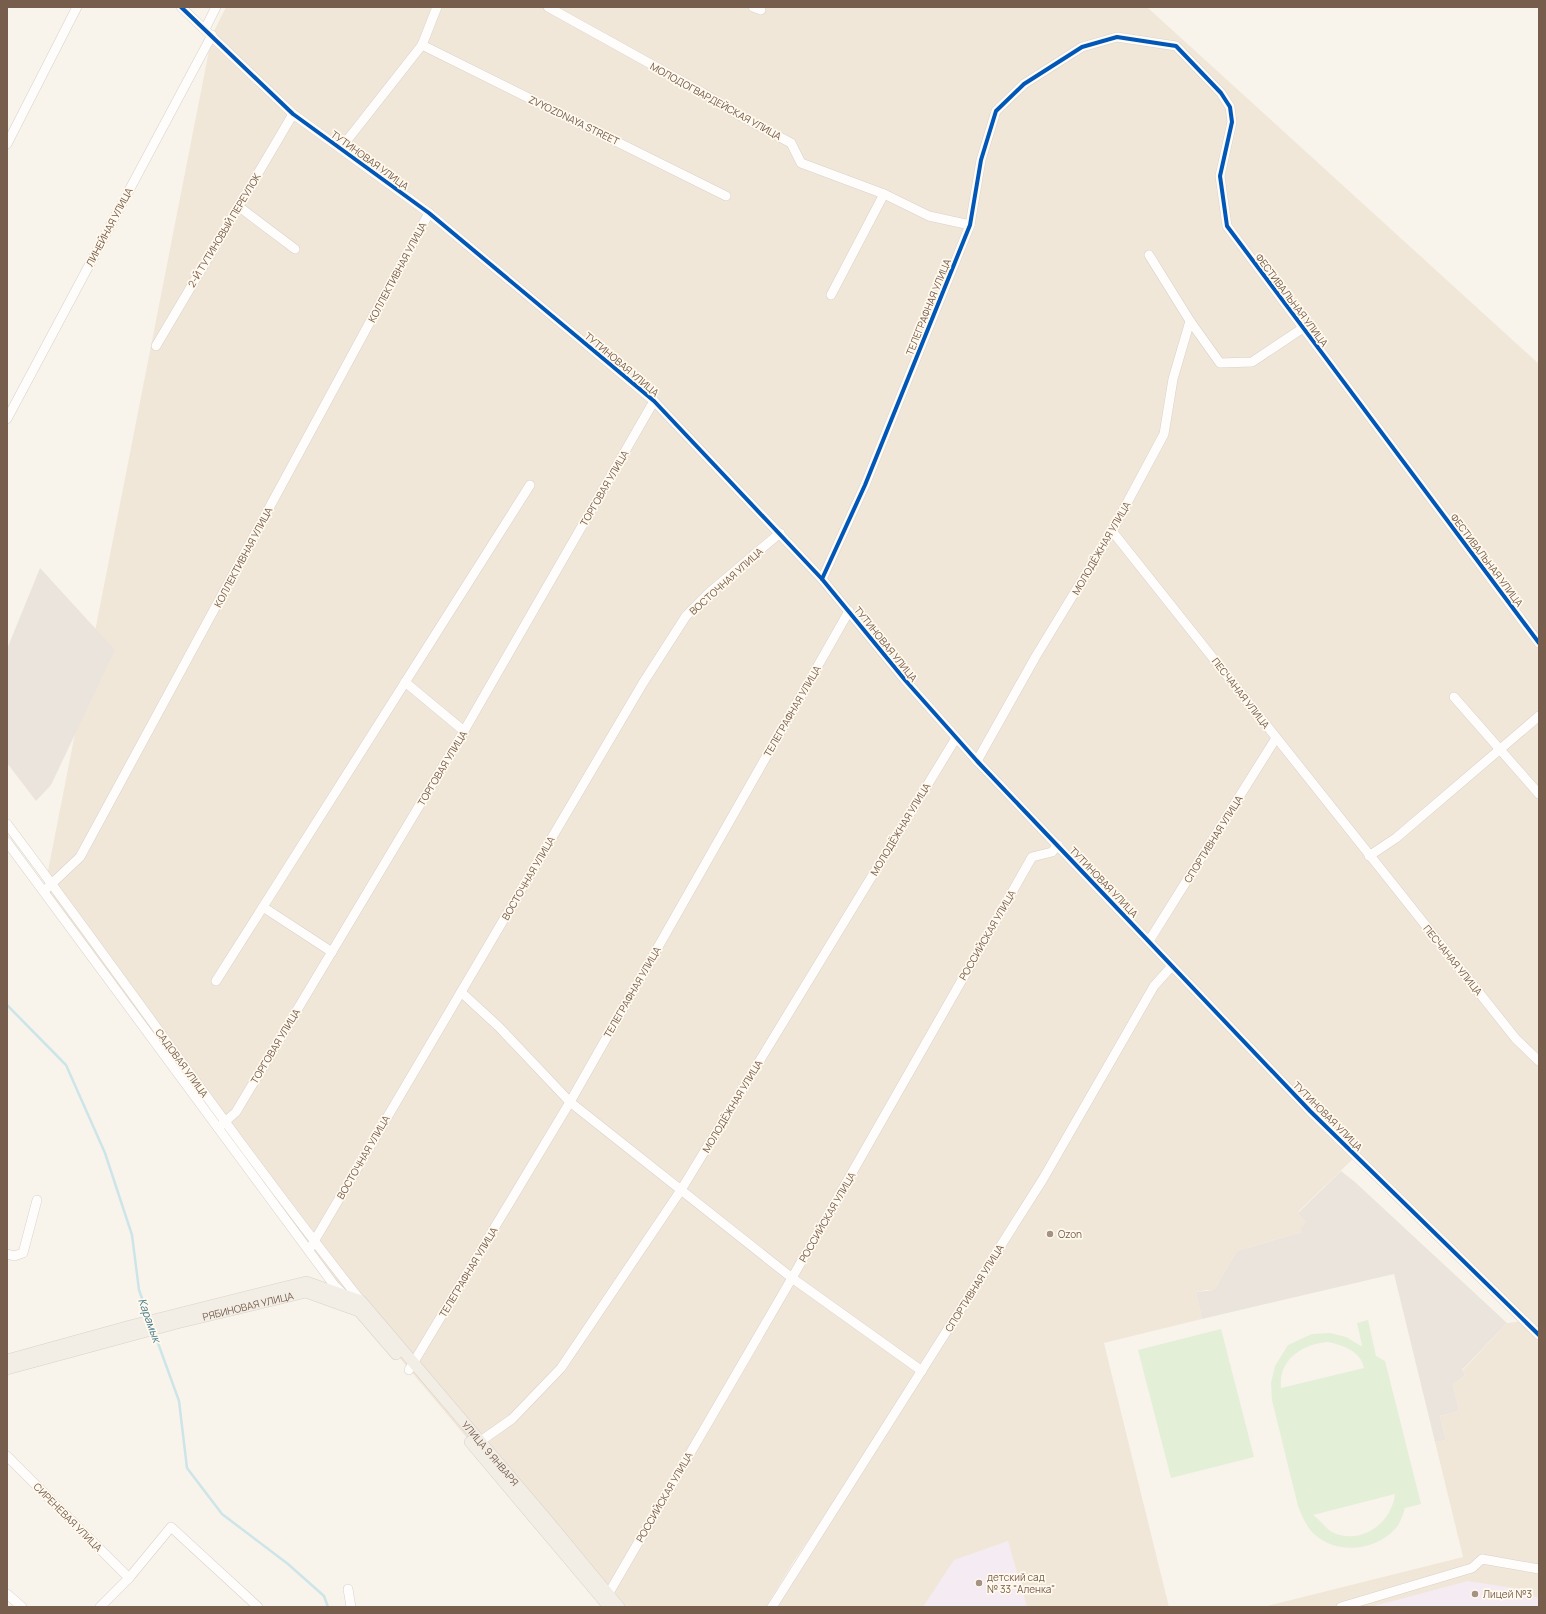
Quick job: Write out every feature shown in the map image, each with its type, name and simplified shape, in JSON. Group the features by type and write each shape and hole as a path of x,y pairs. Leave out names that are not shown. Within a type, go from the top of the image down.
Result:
{"main road":[{"path":"176,1319 306,1282 344,1295 360,1306"},
{"name":"РЯБИНОВАЯ УЛИЦА","path":"132,1330 176,1319 306,1292 360,1306"},
{"name":"УЛИЦА 9 ЯНВАРЯ","path":"360,1306 607,1601 619,1607"},
{"path":"7,1360 132,1330"},
{"path":"7,1369 132,1330"}],"street":[{"path":"7,144 77,7"},
{"name":"ТУТИНОВАЯ УЛИЦА","path":"181,7 294,114 429,213 654,401 822,579 905,680 977,761 1150,941 1310,1111 1539,1335"},
{"name":"ЛИНЕЙНАЯ УЛИЦА","path":"7,419 208,32 216,7"},
{"path":"341,148 422,45 437,7"},
{"name":"МОЛОДОГВАРДЕЙСКАЯ УЛИЦА","path":"548,7 703,93 737,114 791,142 801,163 884,194 929,216 970,224"},
{"name":"ФЕСТИВАЛЬНАЯ УЛИЦА","path":"1062,60 1082,47 1117,37 1176,46 1221,93 1230,107 1232,122 1220,176 1227,226 1539,643"},
{"name":"ZVYOZDNAYA STREET","path":"422,45 726,196"},
{"name":"ТЕЛЕГРАФНАЯ УЛИЦА","path":"822,579 865,484 970,224 981,160 996,111 1024,84 1062,60"},
{"name":"2-Й ТУТИНОВЫЙ ПЕРЕУЛОК","path":"156,346 294,114"},
{"path":"830,295 884,194"},
{"path":"238,206 295,249"},
{"name":"КОЛЛЕКТИВНАЯ УЛИЦА","path":"44,891 80,857 429,213"},
{"path":"1149,255 1190,321 1220,363 1252,362 1303,328"},
{"name":"МОЛОДЁЖНАЯ УЛИЦА","path":"977,761 1036,656 1112,531 1164,434 1173,379 1190,321"},
{"name":"ТОРГОВАЯ УЛИЦА","path":"222,1125 236,1112 464,731 654,401"},
{"path":"216,981 530,485"},
{"name":"ПЕСЧАНАЯ УЛИЦА","path":"1112,531 1369,856 1516,1038 1539,1061"},
{"name":"ВОСТОЧНАЯ УЛИЦА","path":"309,1250 643,682 686,616 710,592 780,533"},
{"name":"ТЕЛЕГРАФНАЯ УЛИЦА","path":"411,1366 570,1102 849,611"},
{"path":"405,682 464,731"},
{"path":"1454,698 1539,794"},
{"path":"1369,856 1396,838 1539,716"},
{"name":"МОЛОДЁЖНАЯ УЛИЦА","path":"477,1444 512,1419 560,1368 681,1190 956,738"},
{"name":"СПОРТИВНАЯ УЛИЦА","path":"1150,941 1276,738"},
{"name":"САДОВАЯ УЛИЦА","path":"7,824 51,883 334,1285 344,1295"},
{"name":"САДОВАЯ УЛИЦА","path":"7,842 222,1125 314,1241 360,1306"},
{"name":"РОССИЙСКАЯ УЛИЦА","path":"607,1601 1032,857 1052,852 1058,846"},
{"path":"263,907 332,952"},
{"name":"СПОРТИВНАЯ УЛИЦА","path":"772,1607 1043,1178 1154,986 1172,966"},
{"path":"460,992 499,1027 570,1102 792,1278 922,1371"},
{"path":"7,1254 14,1256 23,1253 38,1200"},
{"name":"СИРЕНЕВАЯ УЛИЦА","path":"7,1456 129,1578"},
{"path":"100,1607 129,1578 171,1526 256,1607"},
{"path":"1341,1607 1472,1568 1482,1559 1539,1569"},
{"path":"348,1589 351,1607"},
{"path":"7,1594 22,1607"}],"shaded area":[{"path":"226,7 1147,7 1539,364 1539,1607 1263,1607 1463,1557 1435,1442 1446,1440 1440,1416 1459,1411 1453,1385 1465,1375 1462,1371 1507,1323 1524,1321 1356,1156 1298,1212 1306,1222 1302,1232 1237,1251 1214,1290 1196,1292 1202,1319 1104,1343 1169,1607 772,1607 909,1391 794,1561 766,1607 609,1607 309,1250 44,891 212,35","holes":["1263,761 1153,945 1150,941"]},
{"path":"40,568 115,650 51,785 36,801 7,763 7,649"},
{"path":"1341,1171 1355,1182 1507,1323 1462,1370 1465,1375 1453,1385 1459,1411 1440,1416 1446,1440 1435,1442 1394,1274 1202,1319 1196,1292 1214,1290 1237,1251 1302,1232 1301,1228 1306,1222 1298,1213"},
{"name":"детский сад № 33 \"Аленка\"","path":"1008,1541 1027,1607 923,1607 954,1560"},
{"name":"Лицей №3","path":"1468,1581 1533,1591 1533,1596 1539,1598 1539,1607 1374,1607 1374,1606"}],"green space":[{"path":"1368,1320 1376,1356 1385,1361 1421,1504 1405,1508 1397,1527 1387,1536 1367,1546 1356,1548 1334,1545 1323,1541 1311,1531 1306,1524 1298,1506 1272,1400 1271,1383 1275,1366 1288,1345 1312,1334 1330,1333 1346,1337 1361,1346 1357,1323","holes":["1328,1342 1345,1347 1355,1353 1359,1357 1364,1368 1281,1388 1281,1378 1284,1369 1288,1361 1294,1355 1310,1346","1395,1494 1393,1504 1382,1522 1365,1533 1355,1536 1345,1536 1334,1533 1313,1515"]},
{"path":"1221,1329 1254,1457 1171,1478 1138,1350"}],"waterway":[{"name":"Карамык","path":"7,1005 66,1065 105,1153 132,1235 139,1290 149,1318"},
{"name":"Карамык","path":"154,1332 179,1401 187,1468 222,1514 288,1564 324,1596 328,1607"}],"cycle path":[{"path":"181,7 293,114 429,213 654,401 822,579 905,680 977,761 1310,1111 1539,1335"},
{"path":"822,579 865,485 970,225 981,160 996,111 1024,84 1082,47 1117,37 1176,46 1221,93 1230,107 1232,122 1220,176 1227,226 1539,643"}],"place":[{"name":"Ozon","path":"1050,1234"},
{"name":"детский сад № 33 \"Аленка\"","path":"979,1583"},
{"name":"Лицей №3","path":"1475,1594"}]}
